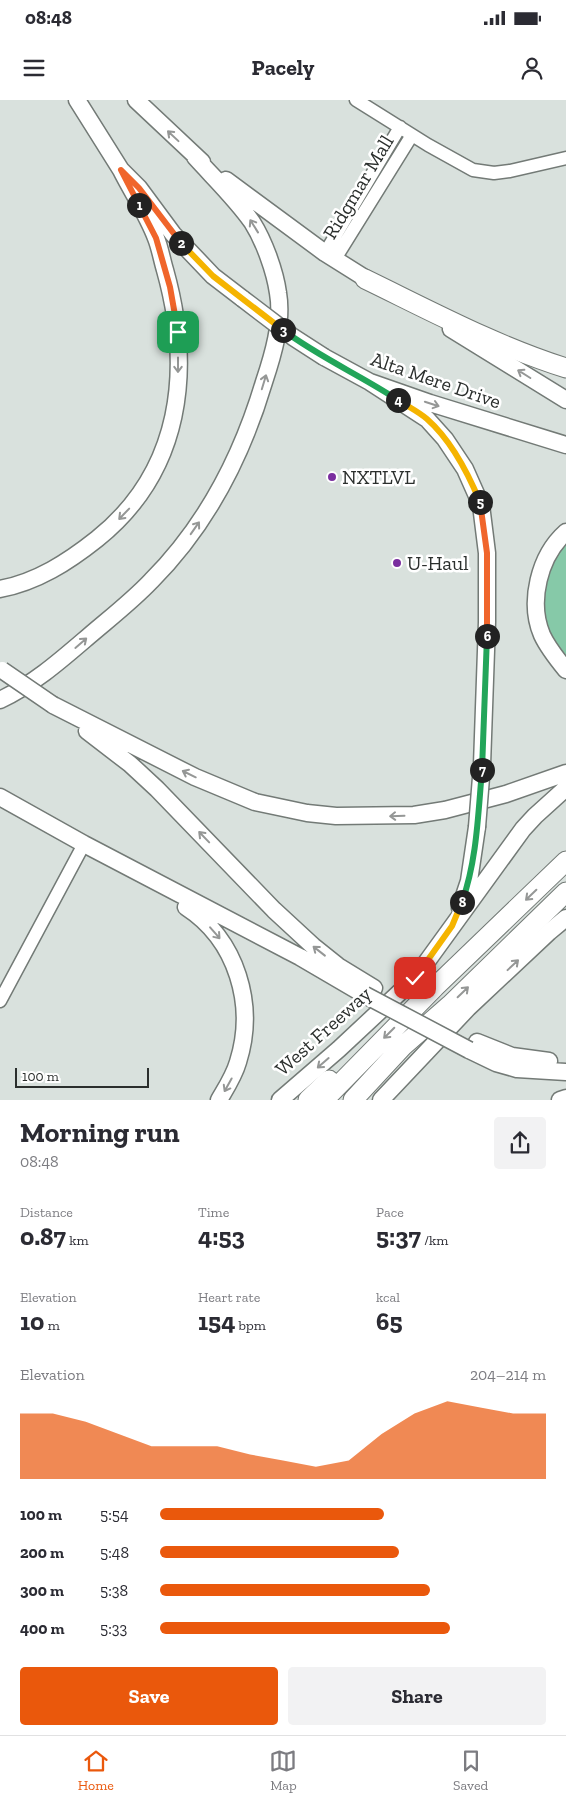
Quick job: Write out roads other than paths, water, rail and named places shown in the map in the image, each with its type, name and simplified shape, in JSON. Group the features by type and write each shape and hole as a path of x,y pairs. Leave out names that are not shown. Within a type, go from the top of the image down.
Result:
{"highway":[{"path":"365,279 503,345 566,368"},
{"path":"324,1100 434,987 566,861"},
{"path":"354,1100 403,1046 450,1005 566,892"},
{"path":"308,1100 332,1078 351,1071"}],"main road":[{"name":"Alta Mere Drive","path":"77,100 121,170 139,188 187,250 213,276 293,337 324,357 370,382 430,404 566,445"},
{"name":"Alta Mere Drive","path":"136,100 195,157 330,256 365,279 487,350 566,400"},
{"path":"0,700 17,692 43,674 153,580 193,532 217,495 248,430 272,358 279,315 278,293 265,245 252,222 195,157"},
{"path":"0,589 34,579 57,568 79,554 108,530 135,502 150,480 163,452 173,423 178,394 178,332 170,287 156,238 121,170"},
{"path":"370,382 427,420 445,439 465,469 481,505 487,553 487,622 482,765 477,827 469,881 452,926"},
{"path":"566,532 561,536 546,559 536,593 537,616 542,634 551,652 566,670"},
{"path":"1,670 54,705 130,764 157,789 274,910 313,946 370,991"},
{"path":"54,705 195,777 255,802 307,813 336,816 414,815 445,810 506,794 566,772"},
{"name":"West Freeway","path":"280,1100 339,1049 410,983 523,829 566,788"},
{"path":"0,797 120,863 473,1046 496,1063 517,1069 566,1072"},
{"path":"120,863 195,912 218,935 231,956 242,990 245,1010 244,1032 238,1064 219,1100"},
{"path":"381,1100 468,1008 566,918"},
{"path":"549,932 566,928"},
{"path":"473,1046 512,1056 566,1063"},
{"path":"560,1100 566,1098"}],"street":[{"path":"356,100 459,163 477,171 510,171 566,158"},
{"name":"Ridgmar Mall","path":"330,256 400,127"},
{"name":"Ridgmar Mall","path":"330,256 412,135"},
{"path":"0,1001 84,844"}],"place":[{"name":"NXTLVL","path":"332,477"},
{"name":"U-Haul","path":"397,563"}]}
